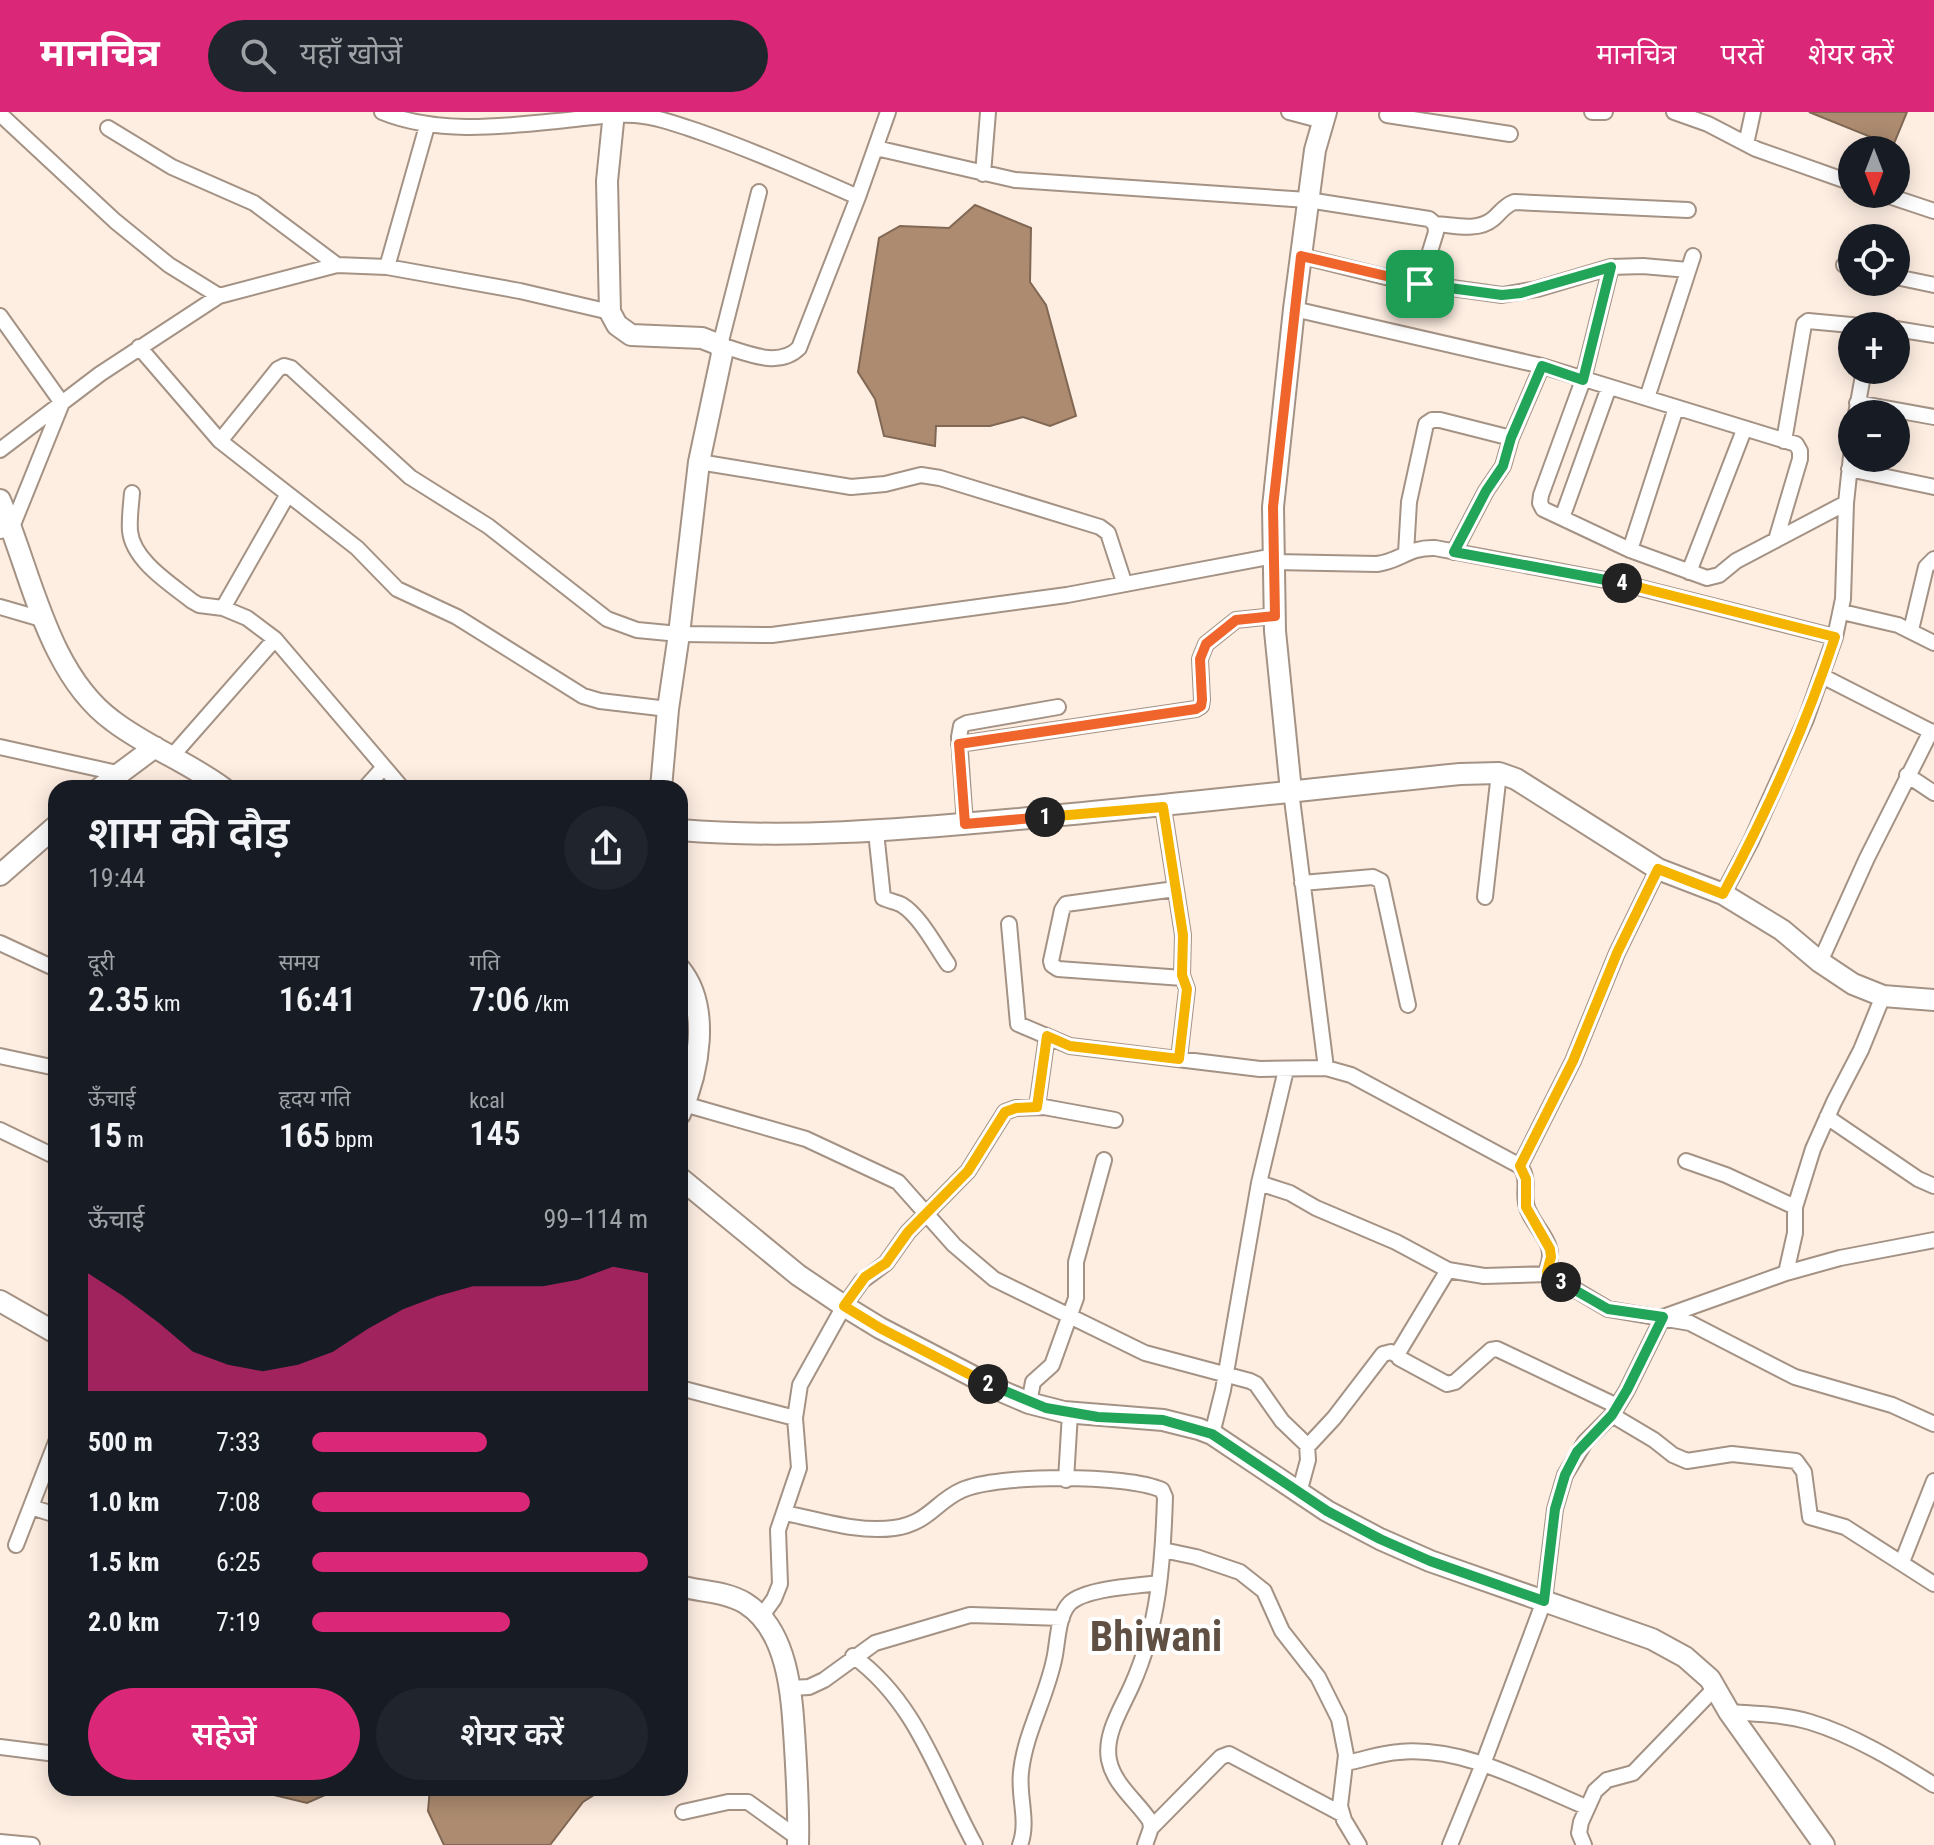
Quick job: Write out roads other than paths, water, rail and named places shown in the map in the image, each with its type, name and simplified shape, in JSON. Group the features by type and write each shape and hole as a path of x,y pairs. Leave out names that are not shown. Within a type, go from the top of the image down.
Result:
{"street":[{"path":"382,112 427,126 614,113 644,116 751,150 858,197"},
{"path":"614,113 607,181 610,312 617,325 631,335 702,338 782,359 799,348 888,112"},
{"path":"983,174 988,112"},
{"path":"1289,112 1325,116 1315,150 1308,200 1273,507 1275,616 1291,791 1326,1068"},
{"path":"1592,112 1605,112"},
{"path":"1674,112 1708,124 1746,144 1838,178"},
{"path":"1746,144 1753,112"},
{"path":"1383,113 1510,134"},
{"path":"0,114 115,221 169,265 219,296"},
{"path":"387,267 427,126"},
{"path":"108,128 172,167 254,203 337,265"},
{"path":"876,148 983,174 1052,184 1308,200 1429,219 1435,224 1480,226 1490,222 1504,207 1514,202 1688,210"},
{"path":"662,780 699,462 721,363 720,345 759,192"},
{"path":"1910,203 1934,211"},
{"path":"1420,284 1436,232 1435,224"},
{"path":"1301,256 1420,284 1502,295 1529,291 1611,267 1690,263 1647,398"},
{"path":"0,450 139,347 219,296 337,265 387,267 520,291 610,312"},
{"path":"1611,267 1583,380 1541,495 1543,509 1630,550 1707,578 1714,577 1736,561 1846,503"},
{"path":"1910,280 1934,285"},
{"path":"1294,309 1542,366 1796,444 1800,459 1776,540"},
{"path":"0,316 62,403"},
{"path":"1784,441 1804,324 1838,324"},
{"path":"1910,331 1934,335"},
{"path":"139,347 220,441 357,548 397,589 457,617 567,688 600,701 668,709"},
{"path":"220,441 278,369 284,366 291,368 410,477 488,526 607,619 637,630 745,637 787,633 1067,595 1124,582 1275,559 1377,564 1423,548 1621,583 1835,637"},
{"path":"1454,552 1503,466 1511,438 1542,366"},
{"path":"1562,518 1609,387"},
{"path":"6,529 62,403"},
{"path":"1630,550 1676,408"},
{"path":"1910,414 1934,417"},
{"path":"1406,553 1409,502 1426,424 1440,420 1511,438"},
{"path":"1689,572 1744,430"},
{"path":"699,462 851,487 885,484 921,475 940,478 1100,527 1108,533 1124,582"},
{"path":"1723,894 1751,841 1806,719 1835,637 1842,612 1849,472"},
{"path":"1863,472 1934,487"},
{"path":"132,493 130,533 136,550 150,566 192,601 223,608 247,618 275,639 395,780"},
{"path":"223,608 288,494"},
{"path":"0,500 6,529 69,673 92,703 113,721 210,780"},
{"path":"1911,630 1926,567 1934,559"},
{"path":"0,607 45,620"},
{"path":"1842,612 1911,630 1934,643"},
{"path":"959,744 1196,709 1201,706 1202,700 1200,659 1206,644 1236,620 1275,616"},
{"path":"109,780 117,773 164,751 275,639"},
{"path":"1820,962 1907,775 1932,732 1822,676"},
{"path":"965,824 959,731 967,723 1058,707"},
{"path":"0,747 117,773"},
{"path":"372,780 384,767"},
{"path":"688,831 876,832 1163,807 1470,773 1499,773 1516,779 1658,869 1723,894 1782,930 1820,962 1853,984 1883,996 1934,1000"},
{"path":"1485,897 1499,773"},
{"path":"1907,775 1934,793"},
{"path":"1163,807 1183,935 1183,978 1188,993 1179,1059"},
{"path":"876,832 883,898 906,909 948,964"},
{"path":"0,875 48,833"},
{"path":"1520,1166 1573,1061 1617,953 1658,869"},
{"path":"1302,883 1373,877 1381,881 1408,1005"},
{"path":"1175,889 1066,904 1051,961 1058,969 1183,978"},
{"path":"1009,924 1018,1024 1070,1046 1286,1070 1326,1068 1351,1075 1520,1166 1526,1179 1526,1207 1550,1249 1549,1274"},
{"path":"0,943 48,965"},
{"path":"688,983 692,990 698,1029 698,1047 688,1086"},
{"path":"1786,1273 1795,1233 1795,1207 1827,1117 1861,1050 1883,996"},
{"path":"1037,1107 1047,1036"},
{"path":"0,1056 48,1066"},
{"path":"1212,1434 1259,1183 1286,1070"},
{"path":"761,1617 779,1590 778,1534 799,1468 795,1418 800,1385 844,1306 865,1277 886,1263 908,1232 968,1171 1005,1112 1037,1107 1115,1120"},
{"path":"688,1110 815,1142 898,1182 925,1215 979,1269 1015,1292 1145,1353 1225,1372 1256,1384 1278,1416 1303,1439 1307,1447 1308,1460 1299,1493"},
{"path":"1827,1117 1918,1179 1934,1186"},
{"path":"0,1130 48,1153"},
{"path":"1029,1403 1033,1382 1052,1365 1076,1298 1076,1262 1104,1160"},
{"path":"1686,1161 1726,1175 1795,1207"},
{"path":"1259,1183 1290,1193 1448,1270 1484,1276 1549,1274 1608,1309 1663,1317 1700,1327 1795,1377 1892,1405 1934,1424"},
{"path":"688,1185 798,1275 844,1306 880,1328 1029,1403 1070,1413 1163,1420 1212,1434 1327,1511 1380,1539 1430,1561 1652,1639 1700,1669 1716,1687 1729,1712 1824,1845"},
{"path":"1450,1845 1544,1601 1555,1509 1565,1475 1577,1452 1614,1411 1663,1317 1786,1273 1840,1258 1934,1240"},
{"path":"1397,1355 1448,1270"},
{"path":"0,1301 48,1328"},
{"path":"1307,1447 1334,1418 1383,1354 1391,1352 1447,1384 1455,1382 1491,1350 1497,1349 1614,1411 1673,1455 1687,1461 1732,1454 1796,1461 1804,1472 1810,1517 1845,1527 1934,1584"},
{"path":"688,1390 795,1418"},
{"path":"1066,1480 1070,1413"},
{"path":"16,1545 48,1463"},
{"path":"785,1513 861,1528 893,1528 921,1520 963,1489 1003,1481 1123,1482 1162,1490 1165,1497 1163,1550 1148,1646 1111,1732 1108,1749 1114,1775 1148,1817 1152,1827"},
{"path":"1902,1562 1934,1481"},
{"path":"31,1507 48,1512"},
{"path":"1163,1550 1240,1572 1261,1587 1282,1631 1329,1696 1345,1743 1340,1801 1342,1814 1359,1845"},
{"path":"1020,1845 1024,1819 1020,1785 1022,1764 1050,1677 1062,1618 1071,1602 1077,1599 1103,1591 1159,1583"},
{"path":"688,1588 735,1598 761,1617 785,1664 792,1688 798,1842"},
{"path":"792,1688 815,1685 875,1643 970,1615 1062,1618"},
{"path":"853,1656 877,1674 917,1727 975,1845"},
{"path":"1584,1845 1579,1833 1586,1807 1602,1783 1633,1773 1716,1687"},
{"path":"1729,1712 1785,1716 1811,1722 1863,1745 1934,1785"},
{"path":"0,1747 48,1753"},
{"path":"1345,1763 1409,1751 1454,1756 1483,1764 1586,1807"},
{"path":"1145,1845 1152,1827 1221,1757 1229,1754 1342,1814"},
{"path":"683,1812 744,1801 753,1804 798,1842"},
{"path":"0,1842 32,1845"}],"district":[{"name":"Bhiwani","path":"1156,1636"}]}
